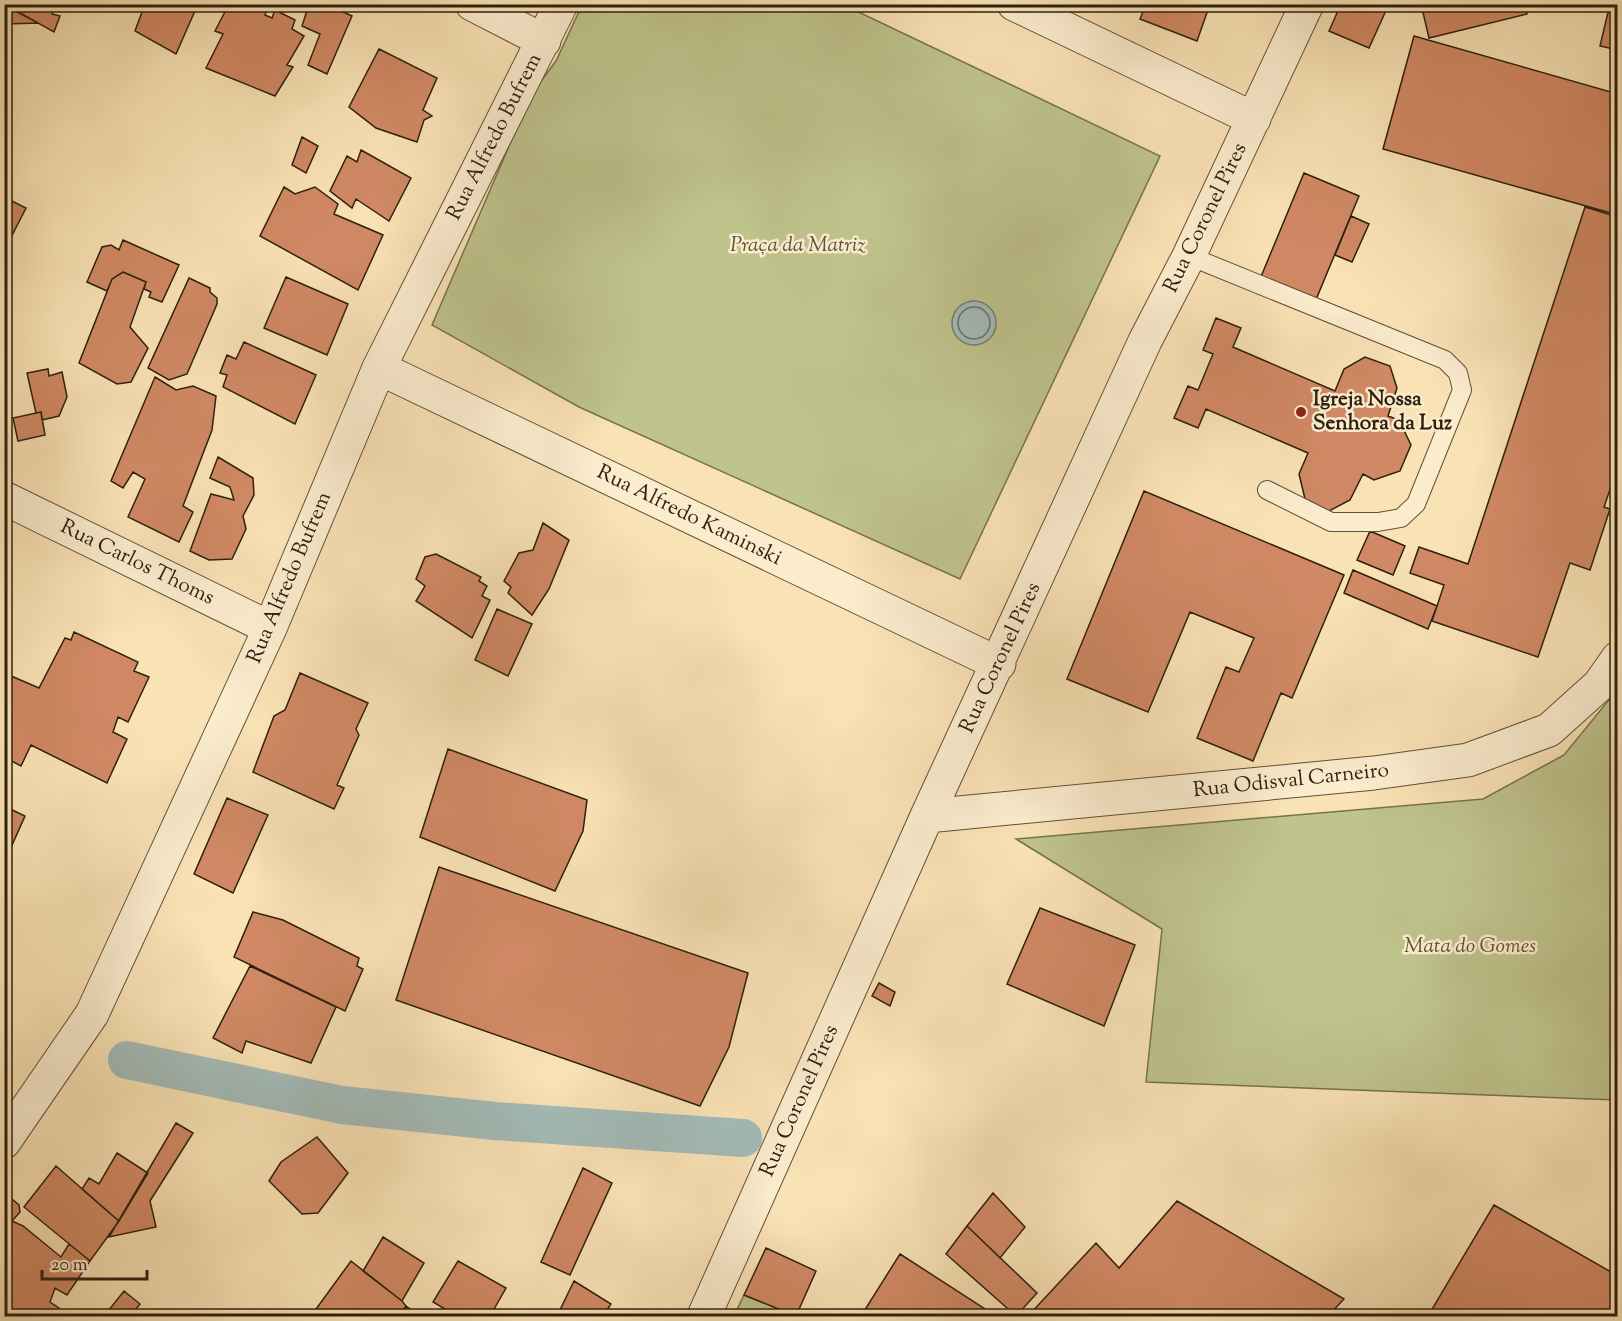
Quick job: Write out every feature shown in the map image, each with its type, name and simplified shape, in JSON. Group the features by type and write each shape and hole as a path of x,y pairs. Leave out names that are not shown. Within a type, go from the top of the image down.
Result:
{"street":[{"path":"472,4 544,41"},
{"name":"Rua Alfredo Bufrem","path":"4,1142 92,1014 270,628 379,368 561,4"},
{"path":"1014,4 1254,119"},
{"name":"Rua Coronel Pires","path":"704,1317 927,816 999,664 1145,341 1189,256 1307,4"},
{"name":"Rua Alfredo Kaminski","path":"379,368 999,664"},
{"name":"Rua Carlos Thoms","path":"4,498 270,628"},
{"name":"Rua Odisval Carneiro","path":"927,816 1374,773 1468,760 1549,730 1599,685 1617,658"}],"lane":[{"path":"1189,256 1445,360 1458,373 1462,390 1416,504 1401,518 1378,522 1330,522 1267,490"}],"green space":[{"name":"Praça da Matriz","path":"582,5 844,5 1160,156 960,579 579,407 432,325 531,95 556,61"},
{"name":"Mata do Gomes","path":"1617,690 1617,1100 1146,1082 1162,929 1016,839 1483,799 1564,755"},
{"path":"744,1295 796,1316 734,1316"}],"water":[{"path":"974,301 989,308 996,323 989,338 974,345 959,338 952,323 959,308"}],"building":[{"path":"4,4 57,4 52,14 60,16 54,32"},
{"path":"145,4 198,4 176,54 135,31"},
{"path":"229,4 246,8 248,4 263,4 268,7 265,15 272,18 275,10 295,20 292,29 304,36 287,65 293,67 275,96 206,68 223,34 215,31"},
{"path":"309,4 325,4 352,16 327,74 308,65 320,34 302,26"},
{"path":"1146,4 1210,4 1197,41 1140,19"},
{"path":"1341,4 1388,6 1369,48 1329,31"},
{"path":"1421,4 1524,4 1527,14 1429,38"},
{"path":"1610,4 1618,4 1618,50 1600,46"},
{"path":"4,5 38,23 4,24"},
{"path":"1414,36 1618,94 1618,215 1383,149"},
{"path":"379,49 437,78 423,110 432,116 424,120 417,142 376,128 349,107"},
{"path":"302,137 318,146 306,173 292,165"},
{"path":"361,150 411,178 389,221 356,199 352,208 330,191 347,156 357,162"},
{"path":"1304,173 1359,196 1315,302 1260,279"},
{"path":"284,187 295,194 315,187 338,204 334,214 383,235 358,290 260,236"},
{"path":"4,197 26,208 7,245 4,244"},
{"path":"1585,207 1618,217 1618,439 1611,460 1618,462 1618,466 1604,507 1610,509 1590,570 1570,563 1538,657 1432,621 1444,585 1410,573 1419,547 1468,564"},
{"path":"1351,216 1369,224 1352,262 1335,255"},
{"path":"123,240 179,265 162,302 149,297 151,292 144,289 146,282 123,272 112,279 107,291 87,282 102,247 111,245 119,250"},
{"path":"123,272 146,282 130,327 148,348 131,382 117,384 79,363 112,279"},
{"path":"286,277 348,304 327,355 264,328"},
{"path":"189,278 210,288 210,292 217,298 217,304 187,374 169,380 148,368"},
{"name":"Igreja Nossa Senhora da Luz","path":"1216,318 1241,328 1233,347 1335,391 1344,369 1365,357 1390,366 1397,388 1388,416 1399,420 1411,445 1400,471 1374,480 1363,474 1350,500 1329,511 1305,499 1299,474 1308,453 1206,409 1198,428 1174,418 1188,386 1198,390 1213,354 1203,350"},
{"path":"244,342 316,375 295,424 223,387 227,375 220,373 227,355 236,359"},
{"path":"48,369 49,376 62,372 67,397 59,416 42,420 41,412 36,413 27,373"},
{"path":"155,377 176,390 193,386 216,396 212,430 183,506 193,512 179,542 128,517 145,479 133,472 123,488 111,481"},
{"path":"41,412 45,435 18,441 13,418"},
{"path":"218,457 253,478 254,495 243,516 246,529 232,559 209,560 190,551 211,494 234,500 230,487 210,478"},
{"path":"1144,491 1344,575 1292,698 1281,693 1253,761 1197,738 1226,667 1239,672 1254,638 1190,612 1148,712 1067,679"},
{"path":"543,523 569,540 549,589 532,615 508,593 511,587 504,581 519,553 533,550"},
{"path":"1370,531 1405,546 1393,575 1357,560"},
{"path":"436,554 481,577 479,581 487,586 482,596 490,600 472,638 416,601 425,586 416,579 425,557"},
{"path":"1353,570 1437,606 1428,629 1344,593"},
{"path":"497,609 532,624 508,676 475,660"},
{"path":"74,632 138,662 134,671 149,677 128,722 118,717 113,732 127,739 107,783 31,745 21,766 4,757 4,673 39,688 65,638 71,640"},
{"path":"300,673 368,703 356,729 359,735 337,785 344,788 334,809 253,772 274,716 285,710"},
{"path":"448,749 587,800 583,831 555,891 420,837"},
{"path":"227,798 268,815 233,893 194,874"},
{"path":"4,806 25,816 4,863"},
{"path":"439,867 748,973 729,1047 700,1106 396,1000"},
{"path":"1040,908 1135,945 1104,1026 1007,984"},
{"path":"253,912 283,920 359,958 357,966 363,969 345,1011 234,957"},
{"path":"250,966 336,1007 311,1063 246,1041 242,1053 213,1038"},
{"path":"879,983 895,992 890,1006 872,996"},
{"path":"176,1123 193,1133 150,1201 156,1227 109,1237"},
{"path":"317,1137 348,1173 318,1213 302,1214 269,1181 281,1162"},
{"path":"117,1153 148,1173 119,1221 82,1189 89,1178 99,1184"},
{"path":"56,1166 119,1221 90,1261 24,1207"},
{"path":"583,1168 612,1183 570,1275 541,1262"},
{"path":"993,1193 1025,1227 1000,1258 967,1226"},
{"path":"7,1195 19,1205 20,1212 12,1221 23,1226 61,1257 69,1244 90,1261 67,1295 55,1288 50,1302 59,1308 54,1316 4,1316"},
{"path":"1177,1201 1344,1299 1328,1316 1028,1316 1096,1243 1119,1268"},
{"path":"1494,1205 1618,1276 1618,1316 1428,1316"},
{"path":"967,1226 1037,1293 1016,1316 946,1254"},
{"path":"383,1237 424,1263 402,1301 363,1271"},
{"path":"766,1248 816,1271 796,1316 744,1295"},
{"path":"900,1254 996,1316 861,1316"},
{"path":"351,1261 402,1301 406,1306 399,1316 311,1316"},
{"path":"458,1261 506,1288 490,1316 457,1316 433,1302"},
{"path":"574,1281 611,1304 603,1316 557,1316"},
{"path":"124,1291 140,1304 131,1315 133,1316 104,1316"},
{"path":"406,1306 420,1316 399,1316"}],"waterway":[{"path":"127,1060 342,1105 495,1121 743,1138"}],"place":[{"name":"Igreja Nossa Senhora da Luz","path":"1301,412"}]}
